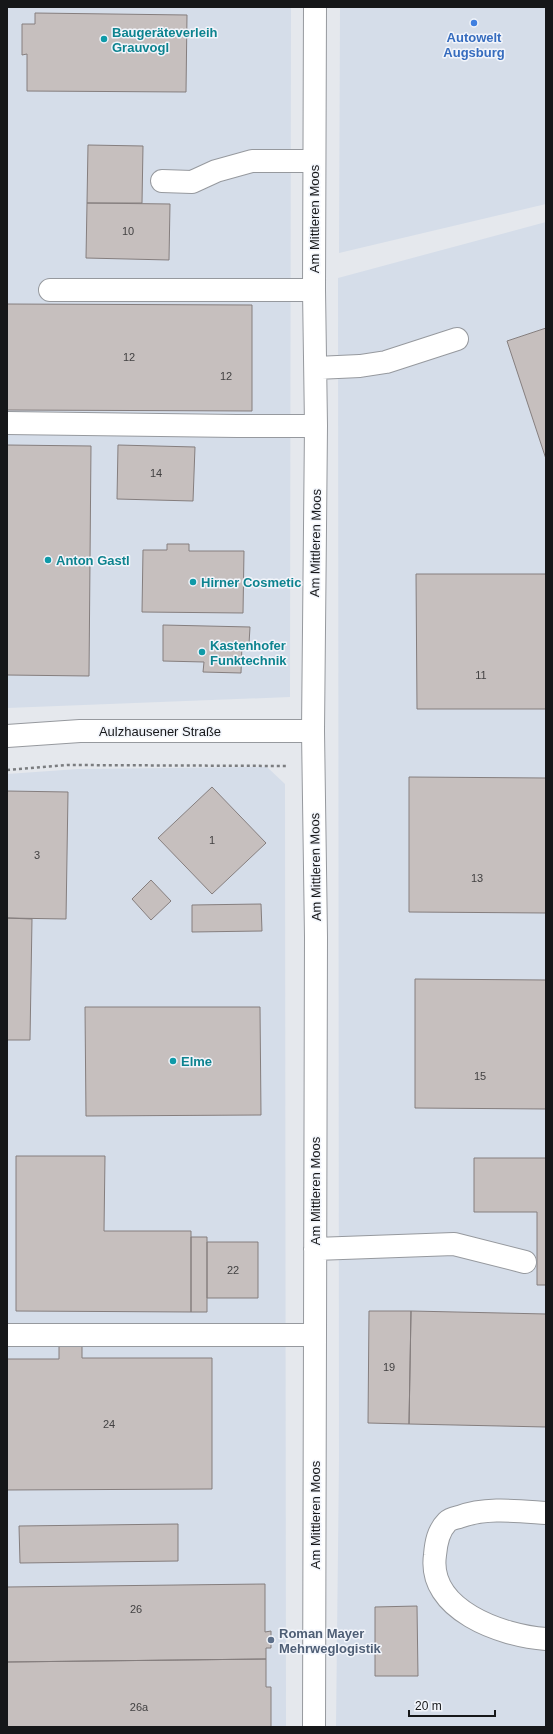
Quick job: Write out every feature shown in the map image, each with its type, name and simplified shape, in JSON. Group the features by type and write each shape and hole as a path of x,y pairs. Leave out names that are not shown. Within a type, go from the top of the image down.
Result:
{"street":[{"name":"Am Mittleren Moos","path":"314,1727 316,937 313,731 316,426 314,290 315,7"},
{"path":"162,181 192,182 216,171 252,161 314,161"},
{"path":"50,290 314,290"},
{"path":"316,368 360,366 386,362 457,339"},
{"path":"7,423 316,426"},
{"name":"Aulzhausener Straße","path":"7,736 80,731 313,731"},
{"path":"315,1249 454,1244 525,1262"},
{"path":"7,1335 315,1335"},
{"path":"546,1513 499,1510 470,1513 448,1521 437,1538 434,1559 437,1581 446,1597 469,1616 502,1631 546,1639"}],"path":[{"path":"7,770 68,765 314,766"}],"shaded area":[{"path":"7,7 291,7 290,697 7,708"},
{"path":"340,7 546,7 546,204 339,253"},
{"path":"546,222 546,1727 336,1727 339,1460 338,278"},
{"path":"267,767 285,784 286,1727 7,1727 7,774 78,769"}],"building":[{"name":"Baugeräteverleih Grauvogl","path":"35,13 187,15 186,92 27,91 27,54 22,55 22,24 35,24"},
{"path":"88,145 143,146 142,203 87,203"},
{"path":"87,203 170,204 169,260 86,258"},
{"path":"7,304 252,305 252,411 7,410"},
{"path":"546,328 546,459 507,341"},
{"name":"Anton Gastl","path":"7,445 91,446 89,676 7,675"},
{"path":"118,445 195,447 193,501 117,499"},
{"name":"Hirner Cosmetic","path":"167,544 189,544 189,551 244,551 243,613 142,612 143,550 167,550"},
{"path":"416,574 546,574 546,709 417,709"},
{"name":"Kastenhofer Funktechnik","path":"163,625 250,627 249,644 242,644 241,673 203,672 204,662 163,661"},
{"path":"409,777 546,778 546,913 409,912"},
{"path":"212,787 266,843 212,894 158,838"},
{"path":"7,791 68,792 66,919 7,918"},
{"path":"151,880 171,901 151,920 132,899"},
{"path":"261,904 262,931 192,932 192,905"},
{"path":"7,918 32,919 30,1040 7,1040"},
{"path":"415,979 546,980 546,1109 415,1108"},
{"name":"Elme","path":"85,1007 260,1007 261,1115 86,1116"},
{"path":"16,1156 105,1156 104,1231 191,1231 191,1312 16,1311"},
{"path":"474,1158 546,1158 546,1285 537,1285 537,1212 474,1212"},
{"path":"191,1237 207,1237 207,1312 191,1312"},
{"path":"207,1242 258,1242 258,1298 207,1298"},
{"path":"369,1311 411,1311 409,1424 368,1423"},
{"path":"411,1311 546,1314 546,1427 409,1424"},
{"path":"59,1340 82,1340 82,1358 212,1358 212,1489 7,1490 7,1359 59,1359"},
{"path":"178,1524 178,1561 20,1563 19,1526"},
{"path":"265,1584 265,1632 271,1631 271,1648 266,1648 266,1659 7,1662 7,1587"},
{"path":"417,1606 418,1676 375,1676 375,1607"},
{"path":"266,1659 266,1687 271,1687 271,1727 7,1727 7,1662"}],"place":[{"name":"Autowelt Augsburg","path":"474,23"},
{"name":"Baugeräteverleih Grauvogl","path":"104,39"},
{"name":"Anton Gastl","path":"48,560"},
{"name":"Hirner Cosmetic","path":"193,582"},
{"name":"Kastenhofer Funktechnik","path":"202,652"},
{"name":"Elme","path":"173,1061"},
{"name":"Roman Mayer Mehrweglogistik","path":"271,1640"}]}
